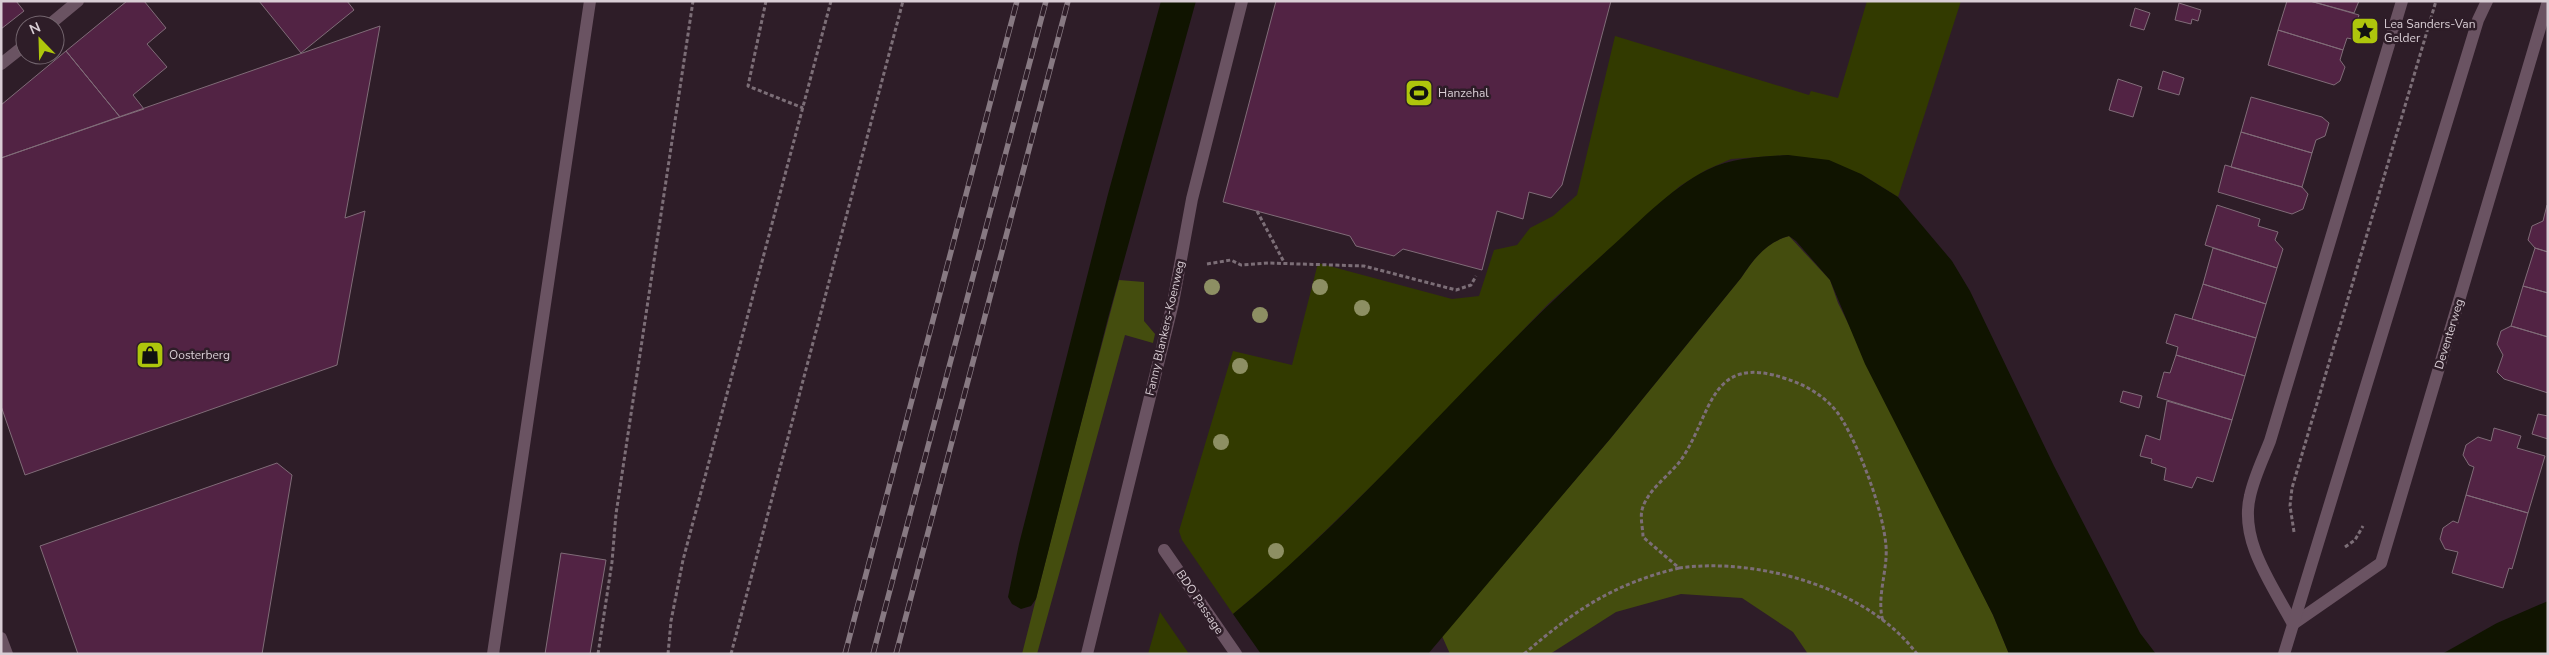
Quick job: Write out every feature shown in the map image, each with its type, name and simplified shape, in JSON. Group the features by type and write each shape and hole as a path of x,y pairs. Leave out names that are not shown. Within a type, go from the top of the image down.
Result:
{"street":[{"path":"61,15 78,1"},
{"path":"493,654 590,1"},
{"name":"Fanny Blankers-Koenweg","path":"1087,654 1179,269 1192,199 1242,1"},
{"path":"2293,624 2254,551 2247,524 2250,496 2273,432 2402,1"},
{"path":"2478,20 2480,1"},
{"path":"2284,654 2478,20 2487,1"},
{"name":"Deventerweg","path":"2293,624 2381,563 2548,1"},
{"path":"1,64 15,53"},
{"name":"BDO Passage","path":"1164,550 1236,654"},
{"path":"1,638 7,654"}],"path":[{"path":"598,654 612,562 618,504 693,1"},
{"path":"766,1 748,86 803,108"},
{"path":"668,654 671,621 683,560 831,1"},
{"path":"731,654 904,1"},
{"path":"2307,574 2291,523 2292,488 2377,206 2436,1"},
{"path":"1257,211 1285,264"},
{"path":"1179,269 1230,260 1242,265 1364,266 1456,290 1472,285 1476,276"},
{"path":"1679,568 1643,537 1642,511 1652,491 1682,459 1705,409 1728,379 1738,374 1771,374 1802,384 1820,395 1843,420 1875,497 1886,546 1883,621"},
{"path":"1524,654 1566,619 1601,596 1649,575 1679,568 1725,565 1770,571 1812,583 1852,601 1905,638 1917,654"}],"green space":[{"path":"1867,1 1961,1 1898,197 1861,174 1788,155 1731,159 1706,170 1680,186 1549,303 1398,460 1283,572 1233,614 1182,540 1179,531 1233,351 1292,365 1318,263 1452,299 1479,296 1494,250 1517,245 1530,228 1553,216 1577,195 1615,36 1809,95 1811,91 1838,98"},
{"path":"1789,236 1830,280 1838,303 1993,615 2009,654 1808,654 1793,632 1742,598 1681,594 1616,612 1550,654 1450,654 1442,636 1610,439 1741,278 1755,258 1773,243"},
{"path":"1119,280 1144,282 1144,321 1155,334 1153,343 1125,335 1037,654 1022,654 1073,453"},
{"path":"1160,612 1189,654 1148,654"}],"shaded area":[{"path":"1161,1 1196,1 1108,318 1036,599 1031,606 1021,609 1012,604 1008,597 1019,544 1108,194"},
{"path":"1788,155 1829,160 1861,174 1898,197 1952,261 1970,291 2054,466 2140,633 2156,654 2009,654 1993,615 1865,364 1830,280 1796,241 1789,236 1773,243 1755,258 1741,278 1610,439 1428,654 1261,654 1233,614 1328,529 1552,302 1651,210 1693,178 1727,162 1747,158"},
{"path":"2548,601 2548,654 2442,654 2497,623"}],"building":[{"path":"1,1 16,1 24,11 19,15 15,15 15,18 1,29"},
{"path":"127,1 144,1 166,28 147,44 167,67 133,95 144,109 120,117 66,51"},
{"path":"259,1 347,1 354,10 301,53"},
{"name":"Hanzehal","path":"1276,1 1611,1 1562,185 1551,198 1529,192 1523,219 1497,211 1482,270 1403,249 1394,256 1356,246 1350,236 1223,202"},
{"path":"2287,1 2310,1 2359,15 2352,39 2347,38 2343,50 2278,30"},
{"path":"2310,1 2359,1 2354,13"},
{"path":"2179,3 2201,10 2198,21 2192,19 2191,24 2175,20"},
{"path":"2135,8 2150,13 2144,30 2130,26"},
{"path":"380,26 345,218 365,211 337,365 25,475 1,406 1,158"},
{"path":"2278,30 2343,50 2340,60 2345,67 2340,81 2334,85 2268,65"},
{"path":"65,52 120,117 1,158 1,105 49,65 65,65"},
{"path":"2163,71 2184,78 2179,95 2158,89"},
{"path":"2118,79 2142,87 2133,117 2109,110"},
{"path":"2251,97 2322,117 2329,123 2325,136 2316,140 2312,153 2241,132"},
{"path":"2241,132 2312,153 2302,187 2231,167"},
{"path":"2225,165 2302,187 2308,194 2303,209 2292,214 2218,192"},
{"path":"2217,205 2260,219 2258,226 2278,232 2275,240 2283,249 2277,268 2205,245"},
{"path":"2547,205 2548,252 2535,248 2528,240 2532,226 2543,221"},
{"path":"2213,248 2277,268 2266,304 2203,284"},
{"path":"2535,248 2548,252 2548,293 2523,286"},
{"path":"2203,284 2266,304 2256,338 2192,319"},
{"path":"2523,286 2548,293 2548,337 2511,326"},
{"path":"2175,314 2256,338 2245,376 2176,355 2178,347 2166,343"},
{"path":"2511,326 2548,337 2548,393 2504,379 2497,372 2503,355 2497,344 2501,331"},
{"path":"2176,355 2245,376 2232,420 2157,397 2164,372 2170,373"},
{"path":"2123,391 2142,396 2139,408 2120,402"},
{"path":"2167,401 2232,420 2213,482 2197,477 2192,488 2164,480 2166,468 2151,463 2152,459 2140,456 2146,435 2160,440"},
{"path":"2538,414 2548,416 2548,439 2532,434"},
{"path":"2494,428 2521,436 2517,448 2545,456 2528,513 2466,495 2474,467 2469,465 2463,455 2466,445 2478,437 2491,441"},
{"path":"277,463 292,475 262,654 78,654 40,546"},
{"path":"2466,495 2528,513 2512,569 2509,568 2503,588 2452,573 2458,552 2445,549 2440,539 2443,528 2453,521 2458,523"},
{"path":"561,553 606,560 590,654 545,654"}],"railway":[{"path":"845,654 1017,1"},
{"path":"873,654 1046,1"},
{"path":"896,654 1068,1"}],"place":[{"name":"Lea Sanders-Van Gelder","path":"2365,31"},
{"name":"Hanzehal","path":"1419,93"},
{"name":"Oosterberg","path":"150,355"}]}
